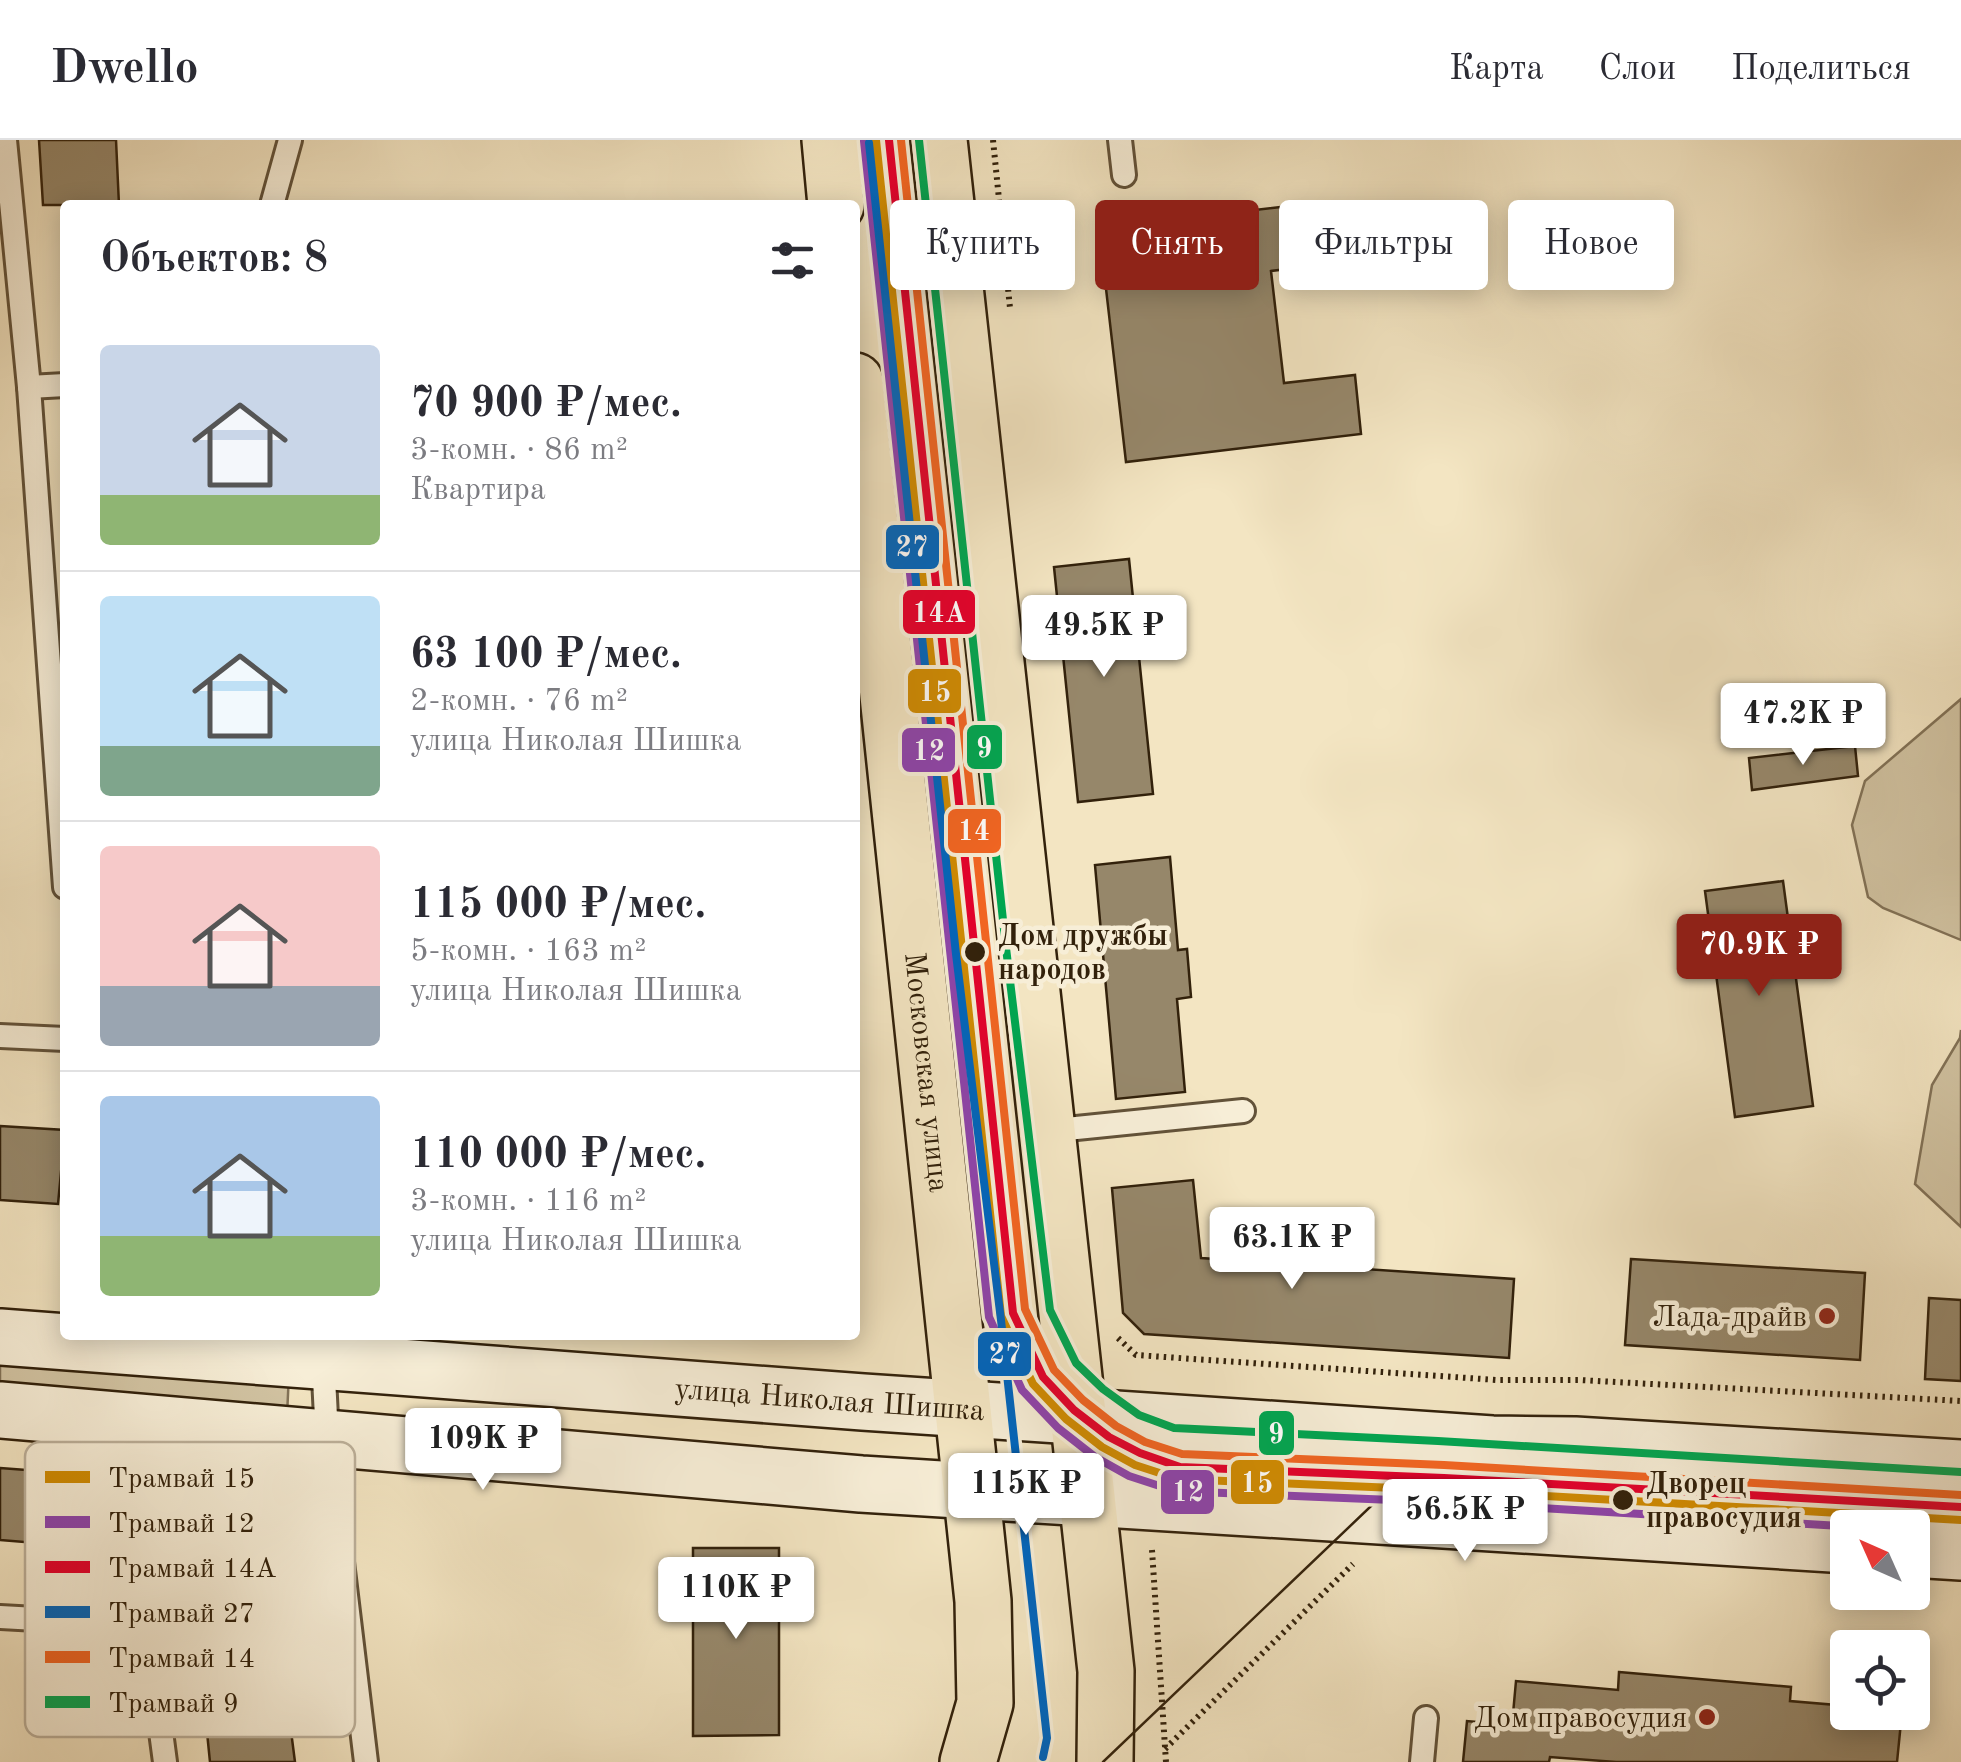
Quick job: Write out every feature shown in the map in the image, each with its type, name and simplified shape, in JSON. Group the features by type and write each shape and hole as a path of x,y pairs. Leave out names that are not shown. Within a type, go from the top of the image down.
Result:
{"main road":[{"path":"830,140 836,200"},
{"path":"939,140 1106,1671 1105,1762"},
{"name":"Московская улица","path":"860,429 983,1601 985,1703 968,1762"},
{"name":"улица Николая Шишка","path":"0,1337 60,1339"},
{"name":"улица Николая Шишка","path":"97,1340 324,1347 1078,1416 1492,1444 1575,1444 1961,1468"},
{"path":"0,1410 862,1484 1830,1544"},
{"path":"1930,1550 1961,1552"}],"lane":[{"path":"5,140 30,387 60,816"},
{"path":"273,200 290,140"},
{"path":"1120,140 1124,175"},
{"path":"30,387 60,385"},
{"path":"0,1036 60,1039"},
{"path":"1047,1131 1242,1111"},
{"path":"324,1347 327,1442"},
{"path":"0,1617 25,1618"},
{"path":"355,1673 366,1762"},
{"path":"1422,1762 1426,1718"},
{"path":"161,1737 164,1762"}],"path":[{"path":"993,140 1011,314"},
{"path":"1112,1331 1136,1355 1141,1419"},
{"path":"1136,1355 1497,1380 1579,1380 1961,1401"},
{"path":"1148,1502 1166,1762"},
{"path":"1165,1750 1354,1562"}],"shaded area":[{"path":"1961,699 1961,940 1883,908 1868,897 1852,825 1865,781"},
{"path":"1961,1030 1961,1227 1915,1184 1932,1085"},
{"path":"0,1356 289,1373 287,1416 0,1399"}],"building":[{"path":"39,140 116,140 119,200 60,200 60,205 43,205"},
{"path":"1279,207 1279,270 1271,271 1284,383 1355,375 1361,434 1126,462 1106,290 1259,290 1259,210"},
{"path":"1129,559 1153,794 1078,802 1054,567"},
{"path":"1855,746 1858,776 1752,790 1749,758"},
{"path":"1170,857 1178,950 1187,949 1191,997 1177,999 1185,1092 1116,1099 1095,865"},
{"path":"1783,881 1813,1106 1735,1117 1705,891"},
{"path":"0,1126 60,1130 58,1204 0,1200"},
{"path":"1193,1180 1201,1258 1514,1279 1509,1358 1144,1334 1123,1313 1112,1188"},
{"path":"1631,1259 1865,1273 1860,1360 1625,1345"},
{"path":"1929,1298 1961,1300 1961,1381 1925,1379"},
{"path":"0,1468 25,1470 25,1542 0,1540"},
{"path":"693,1548 779,1548 779,1735 693,1736"},
{"name":"Дом правосудия","path":"1619,1672 1791,1687 1790,1701 1830,1704 1830,1730 1900,1730 1897,1762 1616,1762 1550,1757 1549,1762 1463,1762 1467,1721 1512,1725 1516,1681 1618,1690"},
{"path":"207,1737 292,1737 295,1762 210,1762"}],"tram line":[{"name":"15","path":"876,140 1001,1316 1033,1384 1066,1419 1102,1447 1135,1465 1178,1479 1961,1520"},
{"name":"14А","path":"889,140 1013,1313 1043,1377 1074,1410 1109,1437 1180,1467 1961,1507"},
{"name":"14","path":"901,140 1025,1309 1054,1370 1116,1426 1145,1442 1182,1454 1961,1495"},
{"name":"9","path":"919,140 1006,948 1050,1310 1076,1363 1139,1415 1174,1428 1961,1472"},
{"name":"12","path":"864,141 989,1317 1022,1390 1058,1428 1095,1457 1129,1476 1175,1491 1830,1525"},
{"name":"27","path":"869,143 956,954 1047,1738 1043,1757"},
{"path":"1103,1762 1391,1487 1437,1466"}],"place":[{"name":"Дом дружбы народов","path":"975,952"},
{"name":"Лада-драйв","path":"1827,1316"},
{"name":"Дворец правосудия","path":"1623,1500"},
{"name":"Дом правосудия","path":"1707,1717"}]}
